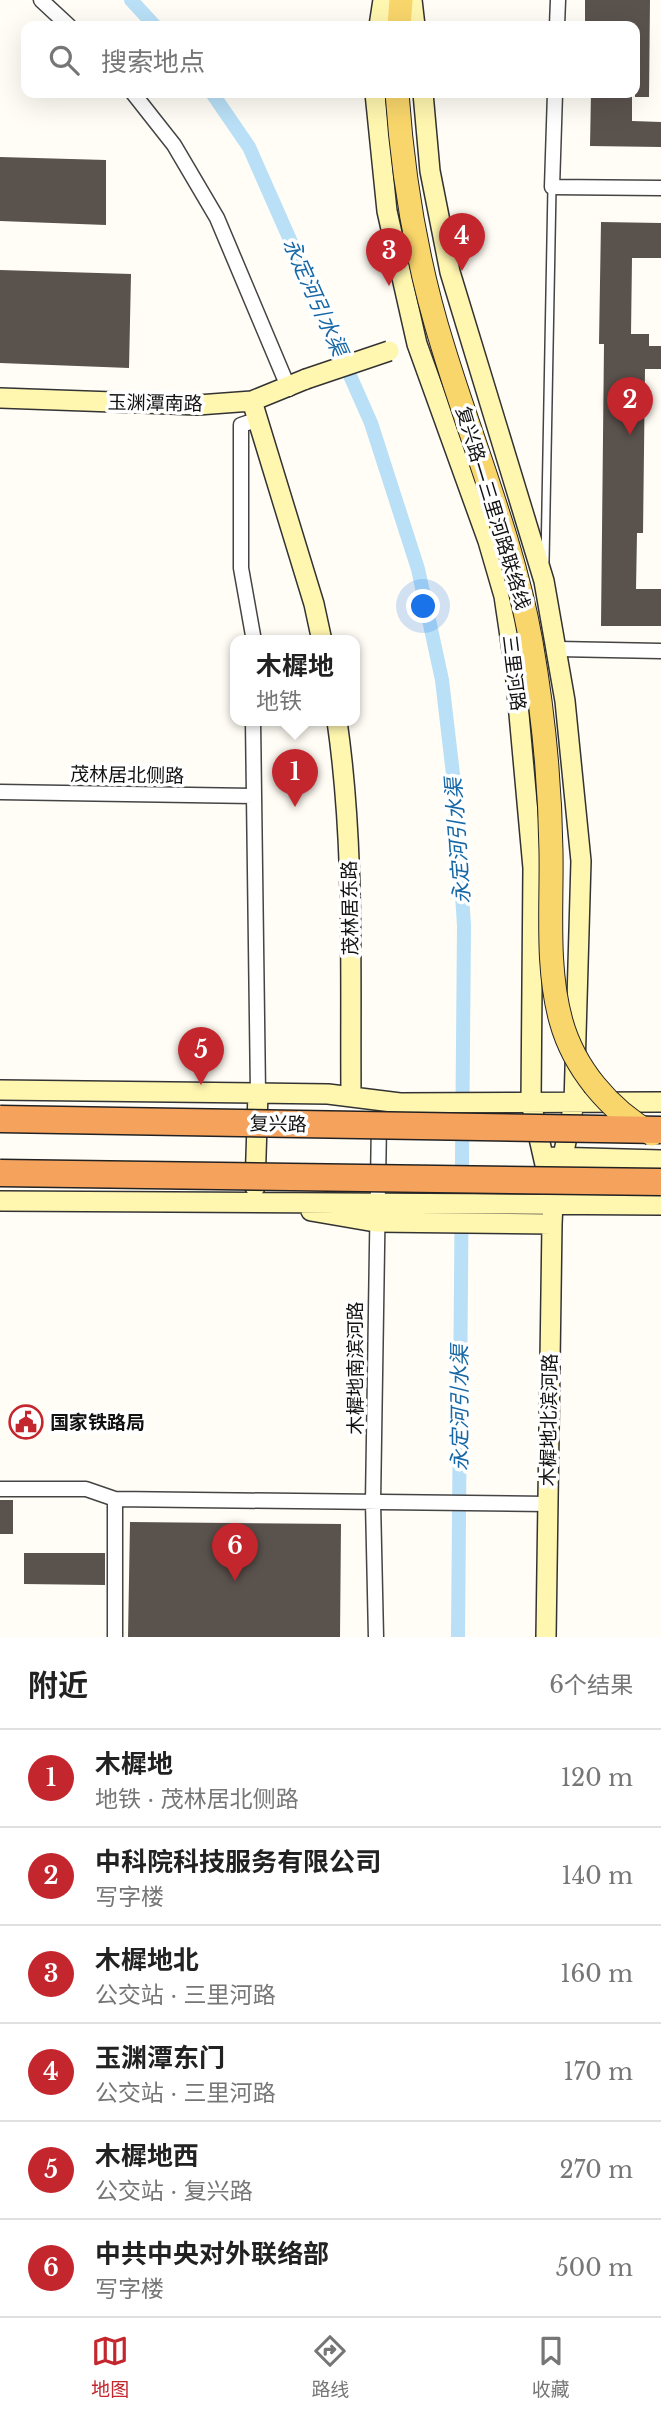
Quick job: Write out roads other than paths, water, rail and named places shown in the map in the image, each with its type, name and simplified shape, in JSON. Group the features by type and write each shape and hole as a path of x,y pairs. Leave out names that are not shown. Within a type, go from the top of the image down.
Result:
{"highway":[{"name":"复兴路","path":"0,1119 661,1130"},
{"path":"0,1173 554,1174 661,1182"}],"main road":[{"path":"393,0 394,21"},
{"path":"399,21 401,0"},
{"name":"复兴路—三里河路联络线","path":"397,98 401,152 428,293 502,521 531,642 544,733 553,966 560,1016 574,1052 591,1081 629,1119 661,1139"}],"street":[{"path":"41,0 64,21"},
{"path":"380,21 383,0"},
{"path":"412,0 414,21"},
{"path":"557,21 558,0"},
{"path":"137,98 174,145 217,218 298,384"},
{"name":"三里河路","path":"376,98 387,211 417,344 488,541 504,596 516,670 533,868 531,1103 554,1174"},
{"path":"423,98 430,171 450,272 544,581 558,649 581,861 574,1104 554,1174 523,1224"},
{"path":"555,98 552,187 661,188"},
{"name":"玉渊潭南路","path":"0,398 198,405 255,410 298,384 389,351 417,344"},
{"path":"253,635 241,568 241,425 255,410"},
{"path":"255,410 320,635"},
{"path":"504,596 544,581"},
{"path":"558,649 661,651"},
{"path":"253,726 258,1093 255,1202"},
{"name":"茂林居东路","path":"338,726 346,779 350,872 351,1096"},
{"name":"茂林居北侧路","path":"0,792 253,796"},
{"path":"533,868 548,875 568,874 581,861"},
{"name":"复兴路","path":"0,1090 258,1093 351,1096 400,1103 531,1103"},
{"name":"木樨地南滨河路","path":"376,1637 373,1502 375,1222 380,1100"},
{"path":"531,1103 661,1102"},
{"path":"0,1201 496,1202 554,1174 661,1160"},
{"path":"554,1174 661,1205"},
{"name":"木樨地北滨河路","path":"546,1637 554,1174"},
{"path":"255,1202 375,1222 552,1224"},
{"path":"0,1489 86,1489 115,1499 547,1504"},
{"path":"115,1499 115,1637"}],"lane":[{"path":"544,581 552,187"}],"waterway":[{"name":"永定河引水渠","path":"131,0 150,21"},
{"name":"永定河引水渠","path":"215,98 249,147 371,423 418,569 442,680 456,800 464,926 458,1637"}],"place":[{"name":"玉渊潭东门","path":"462,271"},
{"name":"木樨地北","path":"389,286"},
{"name":"中科院科技服务有限公司","path":"630,435"},
{"name":"木樨地","path":"295,807"},
{"name":"木樨地西","path":"201,1085"},
{"name":"国家铁路局","path":"26,1422"},
{"name":"中共中央对外联络部","path":"235,1581"}]}
